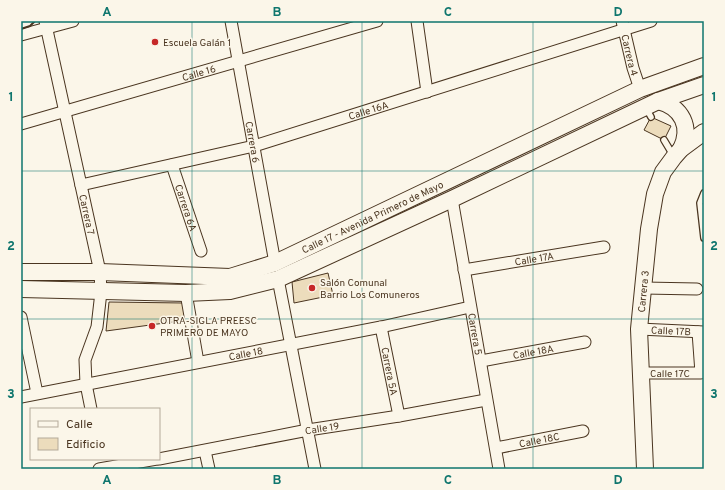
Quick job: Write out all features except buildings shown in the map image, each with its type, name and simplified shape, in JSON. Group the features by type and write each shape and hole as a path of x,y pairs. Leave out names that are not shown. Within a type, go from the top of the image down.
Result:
{"main road":[{"name":"Calle 17 - Avenida Primero de Mayo","path":"21,272 100,272 230,277 276,271 639,85 704,66"},
{"name":"Calle 17 - Avenida Primero de Mayo","path":"21,289 186,293 230,291 452,199 704,85"},
{"path":"651,108 673,107 683,119 686,134 678,153"},
{"name":"Carrera 3","path":"645,469 639,329 649,229 655,194 663,172 678,153 704,132"}],"street":[{"path":"21,35 46,25 73,21"},
{"name":"Carrera 6","path":"231,21 240,62 276,271 315,469"},
{"name":"Calle 16","path":"21,124 240,62 377,21"},
{"path":"417,21 427,92"},
{"name":"Calle 16A","path":"81,185 254,146 427,92 623,25 651,21"},
{"name":"Carrera 7","path":"46,25 100,272 101,292 97,327 85,360 86,384 91,408"},
{"name":"Carrera 4","path":"623,25 633,68 639,85"},
{"name":"Carrera 6A","path":"172,165 201,251"},
{"name":"Carrera 5","path":"452,199 470,307 481,361 486,400 500,469"},
{"name":"Calle 17A","path":"464,270 604,247"},
{"path":"644,288 697,289"},
{"path":"186,293 198,362"},
{"name":"Calle 18","path":"21,397 381,327 470,307"},
{"path":"21,317 37,393"},
{"name":"Carrera 5A","path":"381,327 400,416"},
{"name":"Calle 17B","path":"639,329 701,332"},
{"name":"Calle 17C","path":"640,374 701,373 701,332"},
{"name":"Calle 18A","path":"481,361 585,342"},
{"name":"Calle 19","path":"160,459 308,430 400,416 486,400"},
{"name":"Calle 18C","path":"496,448 583,431"},
{"path":"204,451 209,469"},
{"name":"Calle 19","path":"101,466 150,460"}],"lane":[{"path":"664,140 678,153"},
{"path":"704,193 700,203 704,238"}],"wall":[{"path":"21,29 30,26 35,21"}],"place":[{"name":"Escuela Galán 1","path":"155,42"},
{"name":"Salón Comunal Barrio Los Comuneros","path":"312,288"},
{"name":"OTRA-SIGLA PREESC PRIMERO DE MAYO","path":"152,326"}]}
